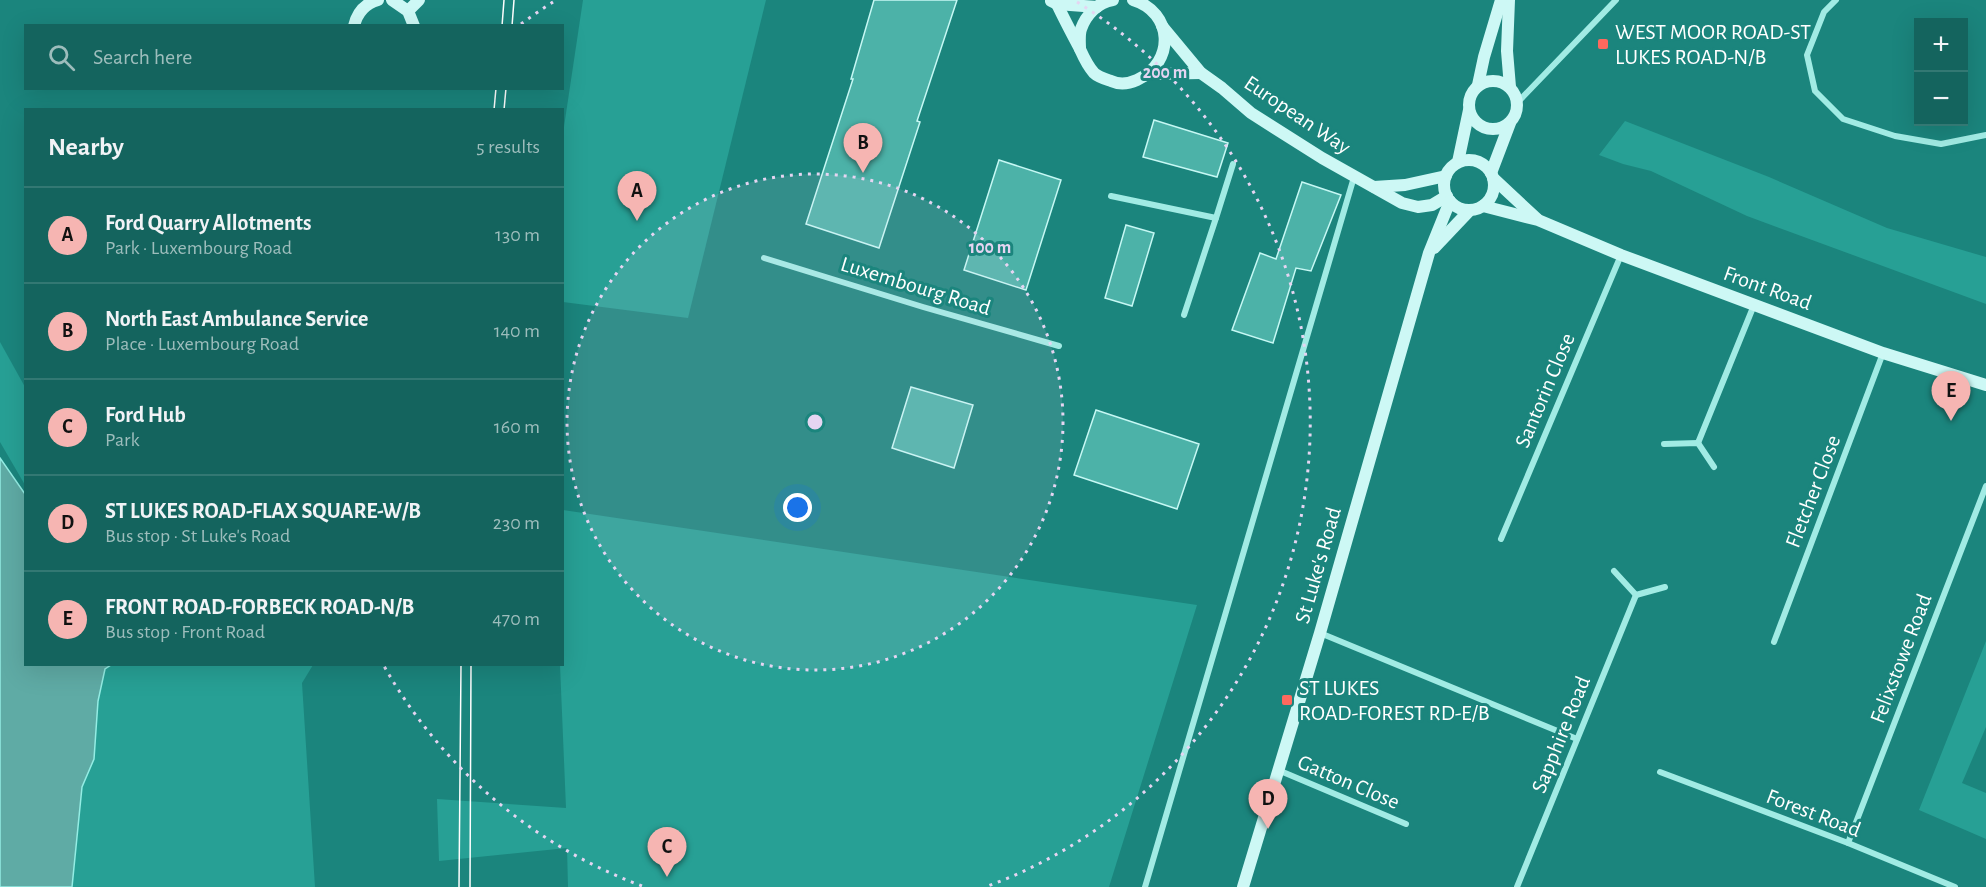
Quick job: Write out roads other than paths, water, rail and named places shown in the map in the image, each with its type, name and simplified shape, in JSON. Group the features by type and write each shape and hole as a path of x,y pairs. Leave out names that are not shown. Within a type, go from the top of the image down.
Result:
{"main road":[{"path":"355,24 361,4 378,0"},
{"path":"392,0 408,11 413,24"},
{"path":"408,11 419,0"},
{"path":"1080,50 1081,30 1091,11 1113,0"},
{"name":"European Way","path":"1133,0 1141,2 1154,12 1162,26 1201,73 1251,113 1292,140 1402,203 1418,207 1448,199"},
{"path":"1478,85 1501,0"},
{"path":"1509,0 1507,51 1510,87"},
{"path":"1053,2 1097,7"},
{"path":"1053,2 1084,61 1096,75 1116,83 1129,83 1149,74 1155,68 1163,55 1165,44 1162,26"},
{"path":"1149,74 1201,73"},
{"path":"1458,162 1472,92 1478,85 1487,81 1496,80 1510,87 1515,94 1516,112 1492,176 1493,192 1490,199 1483,206 1470,210 1456,207 1448,199 1444,185 1450,169 1458,162 1475,160 1483,164 1492,176 1538,220"},
{"path":"1469,110 1477,123 1488,129 1497,129 1510,123"},
{"path":"1374,187 1405,185 1446,176"},
{"name":"St Luke's Road","path":"1243,887 1320,633 1429,253 1448,199"},
{"path":"1483,206 1538,220"},
{"name":"St Luke's Road","path":"1429,253 1470,210"},
{"name":"Front Road","path":"1538,220 1621,255 1883,352 1986,385"}],"street":[{"path":"1517,103 1616,0"},
{"path":"1836,0 1824,12 1807,55 1815,91 1843,119 1895,136 1941,144 1986,135"},
{"path":"1184,315 1233,164"},
{"path":"1145,887 1354,176"},
{"path":"1111,196 1216,218"},
{"name":"Santorin Close","path":"1501,539 1621,255"},
{"name":"Luxembourg Road","path":"764,258 1059,346"},
{"path":"1698,443 1754,304"},
{"name":"Fletcher Close","path":"1774,642 1883,352"},
{"path":"1664,444 1698,443"},
{"path":"1698,443 1714,467"},
{"name":"Felixstowe Road","path":"1848,843 1986,486"},
{"path":"1614,571 1636,596 1665,587"},
{"name":"Sapphire Road","path":"1517,887 1636,596"},
{"path":"1320,633 1577,739"},
{"name":"Gatton Close","path":"1278,770 1406,824"},
{"name":"Forest Road","path":"1660,772 1848,843 1955,887"}],"water":[{"path":"0,458 24,493 24,666 110,666 105,669 98,701 94,759 82,787 72,887 0,887"}],"tram line":[{"path":"502,24 504,0"},
{"path":"512,24 514,0"},
{"path":"494,108 496,90"},
{"path":"504,108 506,90"},
{"path":"459,887 461,666"},
{"path":"470,887 471,666"}],"place":[{"name":"WEST MOOR ROAD-ST LUKES ROAD-N/B","path":"1603,44"},
{"name":"North East Ambulance Service","path":"863,173"},
{"name":"Ford Quarry Allotments","path":"637,221"},
{"name":"FRONT ROAD-FORBECK ROAD-N/B","path":"1951,421"},
{"name":"ST LUKES ROAD-FOREST RD-E/B","path":"1287,700"},
{"name":"ST LUKES ROAD-FLAX SQUARE-W/B","path":"1268,829"},
{"name":"Ford Hub","path":"667,877"}]}
